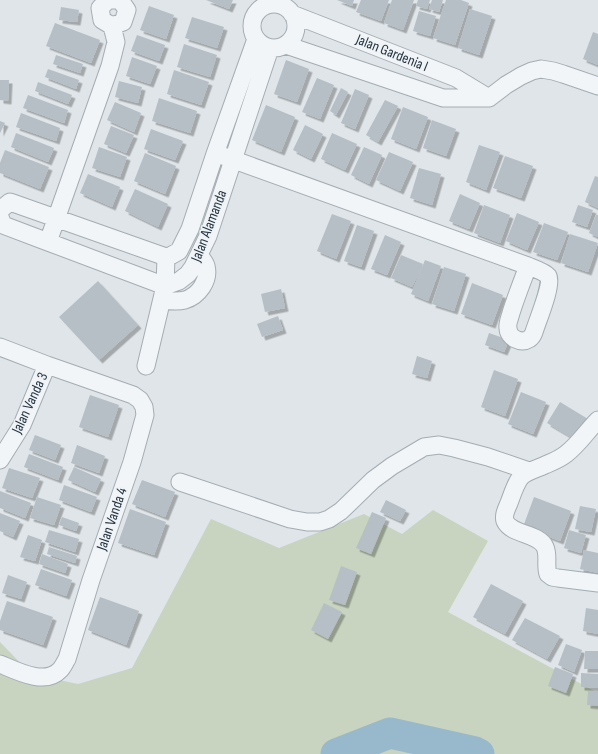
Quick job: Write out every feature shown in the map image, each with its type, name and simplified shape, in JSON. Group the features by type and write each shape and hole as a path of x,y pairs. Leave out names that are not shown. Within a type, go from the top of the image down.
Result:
{"street":[{"path":"48,242 112,59 116,42 112,26 102,20 100,8 108,0"},
{"path":"112,26 124,22 127,10 120,0 114,0"},
{"path":"268,2 278,4 286,8 292,14 296,22 296,30 292,38 278,47 262,45 256,39 252,31 252,22 255,14 268,2"},
{"name":"Jalan Gardenia I","path":"292,14 456,78 489,98"},
{"name":"Jalan Alamanda","path":"0,210 10,202 166,257 172,255 179,250 190,229 256,39"},
{"name":"Jalan Gardenia I","path":"278,47 443,98 489,98"},
{"name":"Jalan Alamanda","path":"164,293 188,274 208,236 233,160 278,47"},
{"path":"489,98 521,76 541,69 553,71 598,86"},
{"path":"215,154 528,266"},
{"path":"0,217 3,225 48,242 164,293"},
{"path":"146,366 164,293 166,257"},
{"name":"Jalan Vanda 4","path":"0,347 133,395 140,400 144,407 145,415 132,462 91,580 67,659 60,670 53,675 45,677 33,676 0,664"},
{"name":"Jalan Vanda 3","path":"0,460 22,425 48,365"},
{"path":"598,420 567,453 554,461 529,471 524,475 517,484 504,516 505,522 511,527 542,542 547,553 546,569 548,574 552,577 598,583"},
{"path":"180,482 290,519 307,522 320,522 329,519 341,510 373,480 392,466 424,447 439,445 454,448 482,455 529,471"}],"green space":[{"path":"433,510 488,541 448,612 598,693 598,754 0,754 0,642 31,674 78,684 132,668 211,519 279,548 364,514 402,534"}],"building":[{"path":"206,0 233,0 229,9"},
{"path":"337,0 354,0 352,6"},
{"path":"361,0 389,0 381,21 356,12"},
{"path":"392,0 414,0 403,30 384,23"},
{"path":"418,0 430,0 427,9 416,6"},
{"path":"432,0 443,0 439,12 429,9"},
{"path":"446,0 461,0 469,3 455,45 433,38"},
{"path":"149,6 174,15 166,39 140,30"},
{"path":"61,7 79,10 77,22 59,20"},
{"path":"470,9 492,16 479,55 458,48"},
{"path":"419,11 436,16 430,36 413,31"},
{"path":"192,17 224,27 217,48 185,38"},
{"path":"55,23 100,40 91,63 46,46"},
{"path":"593,32 598,34 598,65 583,59"},
{"path":"137,35 165,45 159,61 131,51"},
{"path":"184,44 217,55 210,77 177,67"},
{"path":"56,55 83,64 80,73 53,64"},
{"path":"132,57 157,66 150,84 126,76"},
{"path":"286,60 309,69 297,102 274,94"},
{"path":"48,69 79,80 76,89 45,77"},
{"path":"174,70 209,82 201,105 167,94"},
{"path":"317,78 334,85 320,119 302,112"},
{"path":"0,80 9,80 8,101 0,100"},
{"path":"119,81 142,87 138,103 115,97"},
{"path":"38,82 72,95 68,104 35,91"},
{"path":"341,88 348,92 336,115 330,111"},
{"path":"355,89 369,95 355,129 341,123"},
{"path":"28,95 68,110 64,123 23,108"},
{"path":"159,98 197,111 190,133 152,121"},
{"path":"385,100 398,106 378,142 366,135"},
{"path":"115,102 141,113 134,132 107,120"},
{"path":"266,105 295,117 281,152 252,140"},
{"path":"403,107 428,117 416,149 391,139"},
{"path":"21,113 60,128 56,141 16,127"},
{"path":"432,120 456,129 446,156 423,148"},
{"path":"0,121 5,123 0,133"},
{"path":"305,125 323,134 311,159 293,150"},
{"path":"111,126 134,135 126,153 104,144"},
{"path":"151,129 183,141 175,160 144,149"},
{"path":"16,133 54,148 48,162 11,147"},
{"path":"332,133 357,144 345,170 321,159"},
{"path":"479,145 500,152 486,190 466,182"},
{"path":"99,147 127,157 120,177 92,168"},
{"path":"364,147 382,155 369,184 351,175"},
{"path":"5,150 49,167 40,189 0,173 0,163"},
{"path":"389,152 413,162 400,191 376,180"},
{"path":"145,153 176,166 165,194 134,181"},
{"path":"505,156 533,166 521,198 493,188"},
{"path":"419,168 441,174 432,205 410,198"},
{"path":"88,174 120,187 112,207 80,193"},
{"path":"595,176 598,177 598,208 585,202"},
{"path":"135,189 168,204 158,227 125,211"},
{"path":"460,194 480,203 469,229 449,221"},
{"path":"484,205 510,215 500,243 474,233"},
{"path":"578,205 593,210 587,227 572,222"},
{"path":"517,213 539,222 527,250 506,241"},
{"path":"332,214 351,221 336,259 317,251"},
{"path":"596,215 598,215 598,237 589,233"},
{"path":"544,223 568,232 557,260 533,252"},
{"path":"357,225 374,231 361,267 344,261"},
{"path":"570,234 598,243 588,272 561,263"},
{"path":"385,235 401,242 387,275 371,269"},
{"path":"401,255 423,264 412,287 391,278"},
{"path":"425,260 441,266 428,301 411,294"},
{"path":"444,267 466,274 454,311 432,304"},
{"path":"98,281 138,325 99,360 59,317"},
{"path":"472,283 503,295 492,325 461,314"},
{"path":"281,289 285,308 265,312 261,294"},
{"path":"278,316 283,330 262,337 257,324"},
{"path":"489,333 509,340 504,352 485,345"},
{"path":"417,356 432,361 427,378 412,374"},
{"path":"494,370 518,379 505,416 481,407"},
{"path":"521,392 546,402 533,434 508,424"},
{"path":"90,395 119,405 108,437 79,427"},
{"path":"560,402 588,419 576,440 547,423"},
{"path":"35,435 61,445 55,460 29,450"},
{"path":"77,445 105,456 99,473 71,463"},
{"path":"29,454 63,467 58,480 24,467"},
{"path":"74,467 101,479 95,492 68,480"},
{"path":"9,468 40,478 32,498 2,488"},
{"path":"142,480 175,492 165,517 132,504"},
{"path":"64,485 97,497 91,512 59,500"},
{"path":"0,491 31,503 25,518 0,508"},
{"path":"37,497 61,505 54,525 30,518"},
{"path":"534,497 571,511 560,541 523,527"},
{"path":"386,500 406,510 400,521 380,512"},
{"path":"580,506 596,509 591,532 575,529"},
{"path":"130,509 166,522 154,555 118,543"},
{"path":"372,512 386,518 371,554 356,548"},
{"path":"0,513 20,521 13,537 0,531"},
{"path":"62,517 79,523 76,531 59,525"},
{"path":"49,530 79,539 75,552 45,542"},
{"path":"569,530 586,535 581,553 564,548"},
{"path":"28,535 42,540 35,561 20,557"},
{"path":"49,547 77,556 75,563 47,554"},
{"path":"584,550 598,553 598,573 580,569"},
{"path":"42,554 68,564 65,573 39,564"},
{"path":"341,566 357,572 345,605 329,600"},
{"path":"41,569 72,580 66,596 35,585"},
{"path":"8,575 27,582 21,599 2,593"},
{"path":"491,584 523,601 505,634 473,617"},
{"path":"100,597 139,611 126,645 88,630"},
{"path":"7,601 53,617 43,645 0,630 0,621"},
{"path":"324,603 342,612 328,639 311,630"},
{"path":"586,608 598,610 598,634 583,631"},
{"path":"525,618 560,636 547,659 512,640"},
{"path":"566,644 582,650 574,672 558,665"},
{"path":"585,651 598,651 598,669 584,669"},
{"path":"555,667 573,674 566,693 548,686"},
{"path":"581,673 598,674 598,688 581,687"},
{"path":"588,691 598,691 598,706 587,705"}],"waterway":[{"path":"336,754 390,733 479,754"}]}
